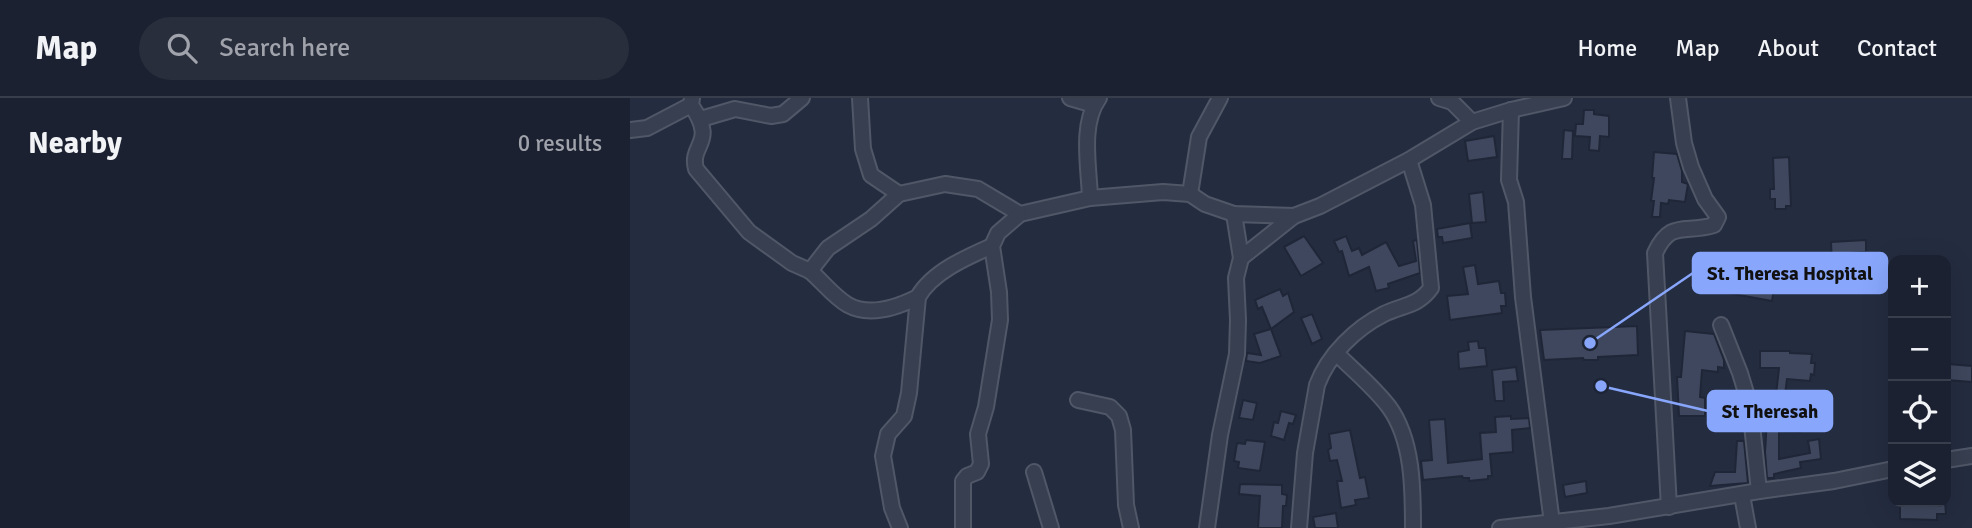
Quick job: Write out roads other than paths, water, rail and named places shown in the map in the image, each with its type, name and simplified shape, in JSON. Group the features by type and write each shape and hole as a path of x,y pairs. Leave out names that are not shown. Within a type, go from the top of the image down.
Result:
{"street":[{"path":"701,119 735,109 771,116 783,114 802,98"},
{"path":"860,98 863,149 871,175 899,194"},
{"path":"1070,98 1097,101 1090,121 1088,146 1090,198"},
{"path":"1190,194 1199,137 1220,98"},
{"path":"1438,98 1452,102 1472,122"},
{"path":"1241,258 1294,216 1320,206 1409,160 1472,122 1564,98"},
{"path":"1669,507 1655,253 1661,240 1675,228 1706,228 1714,225 1718,217 1705,199 1691,167 1684,143 1678,98"},
{"path":"630,130 647,128 692,102 704,129 695,162 696,169 749,232 792,263 810,271 848,305 877,310 901,306 918,297"},
{"path":"1511,110 1509,180 1516,202 1523,296 1552,523"},
{"path":"1299,528 1305,453 1321,374 1336,353 1361,328 1384,314 1423,299 1431,288 1423,205 1409,160"},
{"path":"810,271 828,248 871,219 899,194 945,184 978,189 1020,214"},
{"path":"963,528 963,481 977,472 981,464 978,434 986,407 1000,320 992,246 998,233 1020,214 1090,198 1163,192 1190,194 1205,204 1234,214 1294,216"},
{"path":"1208,528 1220,435 1237,354 1236,278 1241,258 1234,214"},
{"path":"900,528 892,508 883,456 888,434 904,416 918,297 922,290 948,268 992,246"},
{"path":"1721,325 1750,406 1759,491"},
{"path":"1336,353 1389,408 1403,435 1413,499 1413,528"},
{"path":"1078,400 1110,407 1119,416 1123,430 1126,505 1131,528"},
{"path":"1951,459 1969,454"},
{"path":"1500,528 1669,507 1888,471"},
{"path":"1034,472 1051,528"},
{"path":"1742,495 1748,528"}],"place":[{"name":"St. Theresa Hospital","path":"1590,343"},
{"name":"St Theresah","path":"1601,386"}]}
